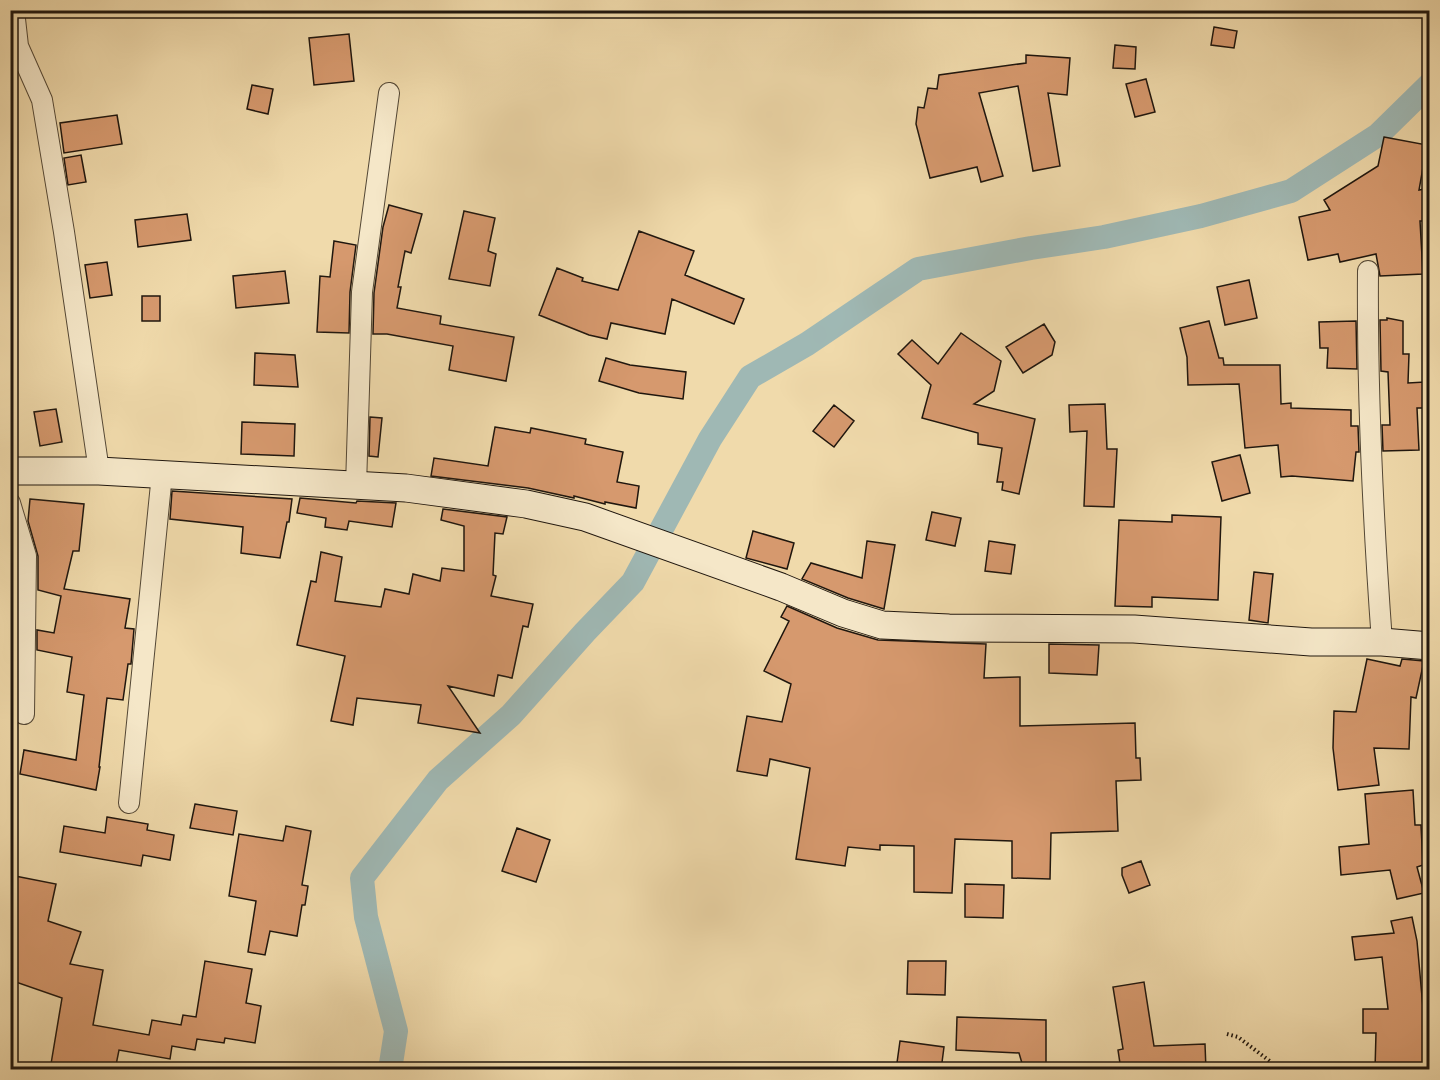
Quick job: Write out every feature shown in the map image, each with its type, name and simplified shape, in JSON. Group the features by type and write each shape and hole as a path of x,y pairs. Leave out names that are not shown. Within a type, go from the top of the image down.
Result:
{"street":[{"path":"15,10 18,46 42,100 99,471"},
{"path":"356,486 362,292 390,93"},
{"path":"1368,272 1372,500 1382,642"},
{"path":"10,471 99,471 406,488 526,504 585,517 781,586 843,614 882,625 949,628 1134,629 1311,642 1382,642 1430,646"},
{"path":"129,803 162,474"},
{"path":"10,503 26,556 24,714"}],"path":[{"path":"1227,1034 1238,1037 1271,1062 1273,1070"}],"building":[{"path":"1214,27 1237,31 1234,48 1211,45"},
{"path":"349,34 354,81 314,85 309,38"},
{"path":"1115,45 1136,47 1135,69 1113,68"},
{"path":"1026,55 1070,58 1067,95 1048,93 1060,166 1033,171 1018,86 979,93 1003,176 981,182 977,167 930,178 916,124 918,107 924,108 928,88 937,89 939,75 1026,63"},
{"path":"1146,79 1155,112 1135,117 1126,84"},
{"path":"252,85 273,89 268,114 247,109"},
{"path":"117,115 122,144 64,153 60,123"},
{"path":"1384,137 1427,145 1419,190 1430,188 1430,221 1420,221 1423,274 1380,276 1376,254 1340,262 1338,254 1308,260 1299,217 1330,210 1324,200 1378,166"},
{"path":"81,155 86,182 68,185 64,158"},
{"path":"389,205 422,214 411,253 405,251 398,287 401,287 397,308 441,316 440,324 514,337 506,381 449,370 453,346 387,334 373,334 374,293 383,227"},
{"path":"464,211 495,218 488,251 496,254 490,286 449,279"},
{"path":"187,214 191,240 138,247 135,220"},
{"path":"639,231 694,251 685,275 744,299 734,324 672,299 665,334 611,323 607,339 589,335 539,315 557,268 583,278 582,281 618,290"},
{"path":"334,241 356,245 350,292 349,333 317,332 320,276 330,277"},
{"path":"107,262 112,295 90,298 85,265"},
{"path":"285,271 289,303 236,308 233,276"},
{"path":"1249,280 1257,318 1225,325 1217,287"},
{"path":"142,296 160,296 160,321 142,321"},
{"path":"1387,318 1403,321 1403,354 1409,354 1408,383 1425,382 1426,408 1417,408 1419,450 1383,451 1382,425 1390,425 1388,372 1381,371 1380,320 1387,320"},
{"path":"1209,321 1219,358 1223,358 1224,365 1280,365 1281,404 1291,403 1291,408 1351,410 1351,426 1358,426 1359,452 1356,452 1353,481 1281,477 1278,445 1245,448 1239,384 1188,385 1187,357 1180,328"},
{"path":"1356,321 1357,369 1327,368 1328,348 1320,348 1319,322"},
{"path":"1044,324 1055,342 1052,355 1023,373 1006,347"},
{"path":"961,333 1001,361 994,391 974,404 1035,419 1019,494 1002,490 1003,482 997,482 1002,448 978,444 978,433 922,418 931,385 898,354 912,340 938,364"},
{"path":"255,353 295,355 298,387 254,385"},
{"path":"606,358 630,365 686,372 683,399 639,393 599,381"},
{"path":"1105,404 1107,449 1117,449 1114,507 1084,506 1087,431 1070,432 1069,405"},
{"path":"834,405 854,421 834,447 813,431"},
{"path":"56,409 62,442 40,446 34,412"},
{"path":"370,417 382,418 378,457 369,456"},
{"path":"242,422 295,424 294,456 241,454"},
{"path":"495,427 530,433 531,428 586,439 585,444 623,452 617,482 639,486 636,508 528,488 431,476 434,458 488,466"},
{"path":"1240,455 1250,493 1222,501 1212,462"},
{"path":"172,491 292,499 280,558 241,553 243,527 170,519"},
{"path":"300,498 356,503 357,501 396,503 392,527 349,521 347,530 325,527 326,518 297,513"},
{"path":"30,499 84,504 79,551 73,551 64,589 130,599 125,628 134,629 131,664 128,664 123,700 107,698 96,790 20,774 24,750 76,760 84,695 67,692 72,657 37,650 37,630 54,633 61,596 38,590 38,556 28,521"},
{"path":"443,509 507,517 503,534 495,533 493,575 496,576 491,596 533,604 528,627 523,626 512,678 498,675 494,696 448,686 480,733 418,723 421,705 357,698 353,725 331,721 345,656 297,645 311,581 316,582 321,552 342,557 335,601 381,607 385,589 409,594 413,574 440,581 442,568 464,571 464,526 441,520"},
{"path":"932,512 961,518 955,546 926,540"},
{"path":"1172,515 1221,517 1218,600 1152,597 1152,607 1115,606 1119,520 1172,522"},
{"path":"753,531 794,543 787,569 746,558"},
{"path":"867,541 895,545 884,609 848,598 802,579 811,563 862,578"},
{"path":"989,541 1015,545 1011,574 985,571"},
{"path":"1254,572 1273,574 1268,623 1249,620"},
{"path":"787,606 837,628 878,640 986,644 984,678 1020,677 1020,726 1135,723 1136,758 1140,758 1141,780 1116,781 1118,831 1051,833 1050,879 1012,878 1012,841 955,839 952,893 914,892 914,846 880,845 880,850 848,847 845,866 796,859 810,768 770,759 767,776 737,771 747,716 782,722 791,684 764,671 789,621 781,617"},
{"path":"1049,644 1099,645 1097,675 1049,673"},
{"path":"1367,659 1400,666 1402,659 1424,661 1416,698 1411,697 1409,749 1374,748 1379,785 1338,790 1333,748 1334,711 1356,712"},
{"path":"1413,790 1415,825 1421,825 1423,865 1417,867 1424,893 1397,899 1390,870 1341,875 1339,847 1369,844 1365,794"},
{"path":"195,804 237,811 233,835 190,828"},
{"path":"107,817 148,824 147,830 174,835 170,860 143,855 141,866 60,852 64,826 105,833"},
{"path":"286,826 311,831 302,885 308,886 297,936 270,931 265,955 248,952 256,901 229,896 239,834 283,841"},
{"path":"517,828 550,840 536,882 502,871"},
{"path":"1141,861 1150,885 1129,893 1122,875 1122,868"},
{"path":"10,875 56,884 48,921 81,932 70,964 103,970 93,1025 149,1035 152,1020 181,1025 183,1015 196,1017 205,961 252,969 246,1003 261,1006 255,1043 225,1038 224,1043 197,1039 195,1050 172,1046 170,1059 119,1050 115,1070 50,1070 62,998 10,980"},
{"path":"965,884 1004,885 1003,918 965,917"},
{"path":"1412,917 1417,941 1425,1030 1423,1070 1375,1070 1376,1033 1363,1033 1363,1009 1388,1009 1382,957 1355,960 1352,937 1394,933 1391,921"},
{"path":"908,961 946,961 945,995 907,994"},
{"path":"1144,982 1154,1046 1205,1044 1206,1070 1121,1070 1118,1050 1123,1049 1113,987"},
{"path":"957,1017 1046,1020 1046,1070 1024,1070 1019,1053 956,1050"},
{"path":"900,1041 944,1047 941,1070 896,1070"}],"waterway":[{"path":"390,1070 396,1031 366,917 362,878 438,780 511,715 633,582 710,439 750,377 807,344 918,269 1104,237 1201,216 1291,191 1378,135 1430,84"}]}
